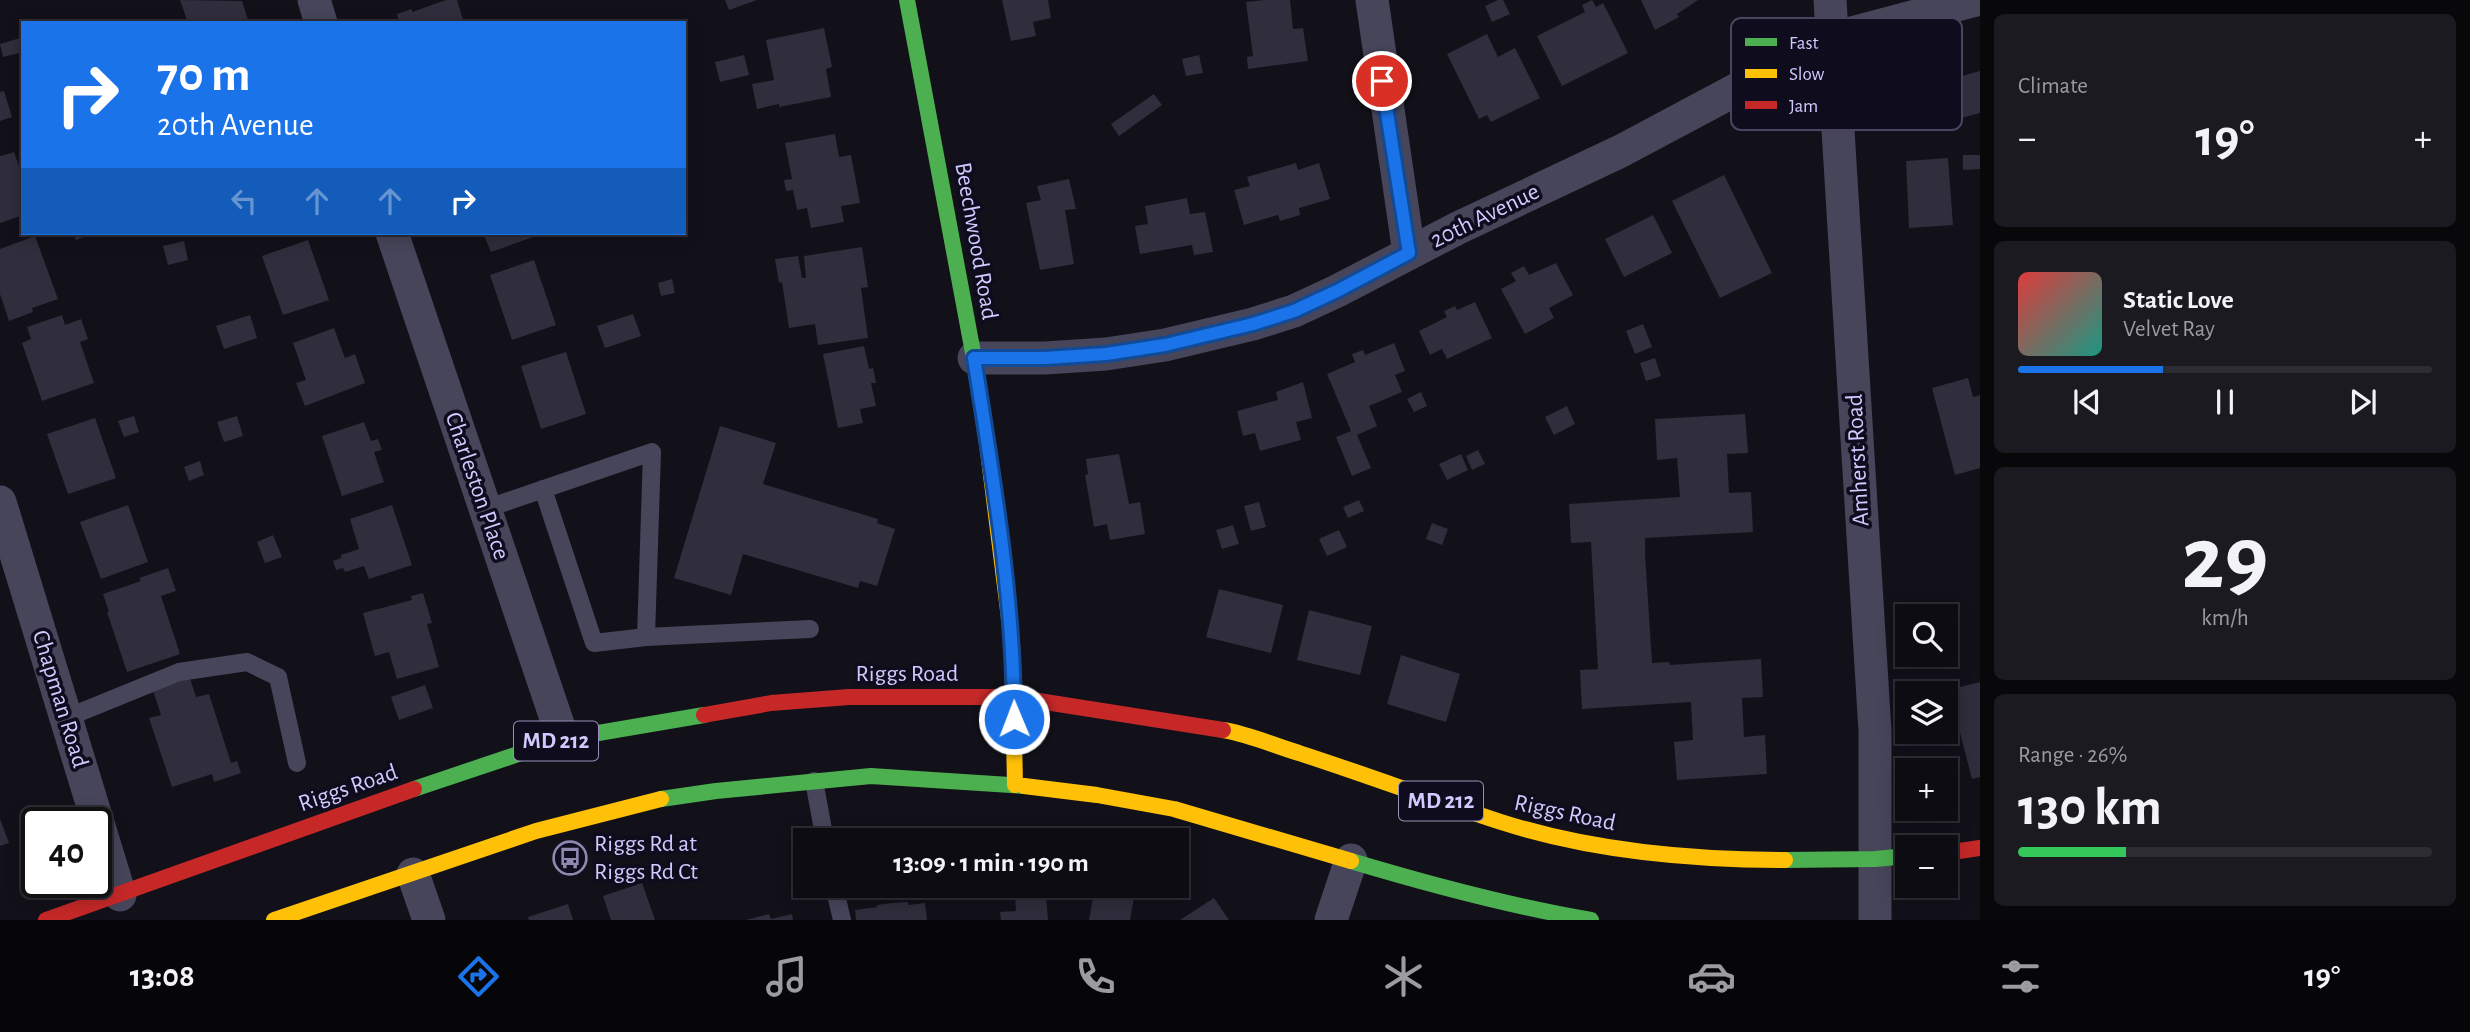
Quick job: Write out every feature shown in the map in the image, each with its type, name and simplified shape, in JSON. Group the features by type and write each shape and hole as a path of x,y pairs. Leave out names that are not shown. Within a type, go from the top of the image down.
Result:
{"main road":[{"name":"Beechwood Road","path":"906,0 974,358 1004,566 1014,697 1015,785"},
{"name":"Riggs Road","path":"46,920 350,811 563,739 771,703 849,697 1014,697 1229,731 1370,776 1503,823 1570,840 1660,854 1752,860 1895,857"},
{"path":"274,920 537,831 646,801 716,790 871,776 1015,785 1097,795 1174,809 1436,887 1520,908 1591,920"},
{"path":"1958,851 1980,848"}],"street":[{"path":"314,0 320,21"},
{"path":"1372,0 1409,253"},
{"name":"Amherst Road","path":"1830,0 1831,18"},
{"name":"20th Avenue","path":"1908,18 1976,0"},
{"name":"20th Avenue","path":"974,358 1045,358 1106,354 1165,345 1253,324 1304,306 1621,151 1731,92"},
{"name":"Amherst Road","path":"1839,130 1875,731 1875,920"},
{"name":"Charleston Place","path":"393,235 563,739"},
{"name":"Chapman Road","path":"0,502 120,895"},
{"path":"1331,920 1351,860"},
{"path":"413,874 429,920"}],"lane":[{"path":"485,509 652,452 646,637"},
{"path":"543,489 594,643 646,637 810,629"},
{"path":"66,718 179,673 247,662 278,677 297,763"},
{"path":"814,781 823,828"},
{"path":"837,898 842,920"}],"building":[{"path":"180,0 242,1 248,21 187,21"},
{"path":"446,0 457,0 463,21 399,21 397,14 412,9 412,12"},
{"path":"725,0 757,0 729,10"},
{"path":"1002,0 1048,0 1051,18 1033,22 1036,36 1011,41"},
{"path":"1290,0 1293,29 1303,28 1308,61 1248,69 1247,57 1253,56 1246,2"},
{"path":"1503,0 1510,14 1492,22 1485,6"},
{"path":"1592,0 1596,7 1603,3 1628,53 1562,86 1537,36 1585,12 1582,5"},
{"path":"1641,0 1698,0 1677,14 1679,17 1655,30"},
{"path":"824,28 832,67 826,69 831,97 757,109 752,84 774,80 766,40"},
{"path":"1487,34 1498,57 1515,48 1540,98 1491,122 1487,115 1479,119 1447,54"},
{"path":"20,38 21,52 3,57 0,44"},
{"path":"744,55 749,75 720,82 715,62"},
{"path":"1199,55 1203,73 1186,76 1182,59"},
{"path":"1980,71 1980,113 1962,118 1962,76"},
{"path":"4,91 12,117 0,121 0,92"},
{"path":"1154,94 1162,105 1119,136 1111,124"},
{"path":"835,134 839,157 851,155 860,203 841,206 844,222 811,228 807,208 797,210 793,190 786,191 784,180 792,179 785,143"},
{"path":"14,152 21,172 21,216 0,223 0,156"},
{"path":"1963,155 1980,155 1980,169 1963,170"},
{"path":"1948,158 1953,225 1909,228 1906,161"},
{"path":"1296,163 1298,170 1319,163 1330,199 1299,208 1300,215 1280,221 1278,215 1244,225 1234,190 1250,186 1247,177"},
{"path":"1724,175 1772,273 1720,298 1672,201"},
{"path":"1069,179 1076,209 1065,210 1074,264 1040,270 1026,203 1041,200 1037,186"},
{"path":"1187,198 1190,214 1205,212 1213,252 1194,255 1192,245 1140,254 1135,226 1148,224 1145,206"},
{"path":"1653,215 1672,253 1624,277 1605,239"},
{"path":"74,235 89,235 76,240"},
{"path":"484,235 533,237 491,252"},
{"path":"35,236 58,299 32,308 33,312 9,321 0,294 0,249"},
{"path":"308,240 329,300 283,315 262,256"},
{"path":"184,241 188,260 168,265 163,246"},
{"path":"862,247 868,287 861,288 868,338 818,345 815,324 789,328 782,282 779,283 775,259 798,256 802,278 806,278 804,256"},
{"path":"534,260 556,325 512,340 490,275"},
{"path":"1556,263 1573,295 1549,308 1554,318 1525,334 1501,289 1516,281 1511,273 1524,266 1529,275"},
{"path":"672,279 675,293 661,296 658,283"},
{"path":"1475,302 1492,338 1447,359 1442,349 1430,355 1419,331 1447,317 1444,311 1455,306 1457,310"},
{"path":"633,314 641,336 605,348 597,326"},
{"path":"62,315 65,325 81,319 88,339 80,342 94,383 42,401 22,343 31,339 27,327"},
{"path":"250,315 257,338 224,349 216,326"},
{"path":"1643,324 1652,347 1635,354 1626,331"},
{"path":"334,328 345,358 355,354 365,383 305,406 296,383 306,380 293,343"},
{"path":"1394,343 1405,371 1395,375 1402,392 1369,406 1377,426 1357,435 1371,468 1352,476 1336,437 1351,431 1327,374 1355,362 1352,354 1363,350 1365,355"},
{"path":"864,346 869,369 873,368 876,383 871,383 876,406 860,409 863,423 838,428 823,354"},
{"path":"566,352 586,414 541,429 521,366"},
{"path":"1655,358 1661,376 1646,381 1640,363"},
{"path":"1968,378 1973,397 1980,395 1980,468 1955,475 1932,388"},
{"path":"1303,382 1312,418 1296,422 1301,440 1260,451 1255,433 1243,436 1237,411 1278,400 1276,392"},
{"path":"1421,392 1427,406 1414,412 1407,399"},
{"path":"1567,406 1575,424 1554,435 1545,417"},
{"path":"1745,414 1748,453 1727,454 1729,493 1751,492 1753,532 1645,538 1645,553 1652,663 1669,662 1670,665 1761,659 1763,697 1742,698 1744,737 1765,735 1767,774 1677,780 1674,742 1693,740 1691,702 1582,709 1580,670 1598,669 1591,542 1571,543 1569,504 1680,497 1677,458 1657,460 1655,419"},
{"path":"134,416 139,432 124,437 118,421"},
{"path":"237,416 243,436 224,442 217,422"},
{"path":"95,418 116,478 68,494 47,434"},
{"path":"364,422 371,441 378,439 382,450 374,452 384,482 342,496 322,436"},
{"path":"720,426 776,443 763,484 878,519 877,523 895,529 877,586 860,581 858,588 743,554 731,595 674,578"},
{"path":"1478,450 1485,464 1472,470 1466,456"},
{"path":"1119,454 1129,504 1140,502 1145,534 1110,540 1107,524 1094,527 1085,475 1088,474 1086,459"},
{"path":"1461,454 1468,470 1447,480 1439,464"},
{"path":"200,461 204,475 189,481 184,467"},
{"path":"1359,500 1364,511 1348,518 1343,507"},
{"path":"1259,502 1266,527 1251,531 1244,506"},
{"path":"128,505 148,562 101,579 80,522"},
{"path":"392,505 412,565 369,579 364,566 345,572 343,568 336,570 333,561 359,549 350,519"},
{"path":"1432,523 1448,529 1442,545 1426,539"},
{"path":"1233,525 1239,544 1222,549 1216,530"},
{"path":"1339,530 1347,547 1327,556 1319,539"},
{"path":"273,535 282,557 265,563 257,542"},
{"path":"168,568 176,591 161,596 180,654 127,672 103,594"},
{"path":"1219,589 1283,605 1271,653 1206,637"},
{"path":"423,593 432,623 427,624 439,667 397,679 389,652 375,656 363,613 412,600 411,596"},
{"path":"1309,610 1372,626 1360,675 1297,660"},
{"path":"1401,655 1460,674 1446,722 1387,704"},
{"path":"189,675 196,697 209,694 231,763 237,761 241,773 214,782 212,774 172,787 149,718 161,715 152,687"},
{"path":"1980,682 1980,777 1972,779 1958,725 1958,688"},
{"path":"425,685 433,708 399,720 391,697"},
{"path":"0,819 9,843 0,846"},
{"path":"642,883 655,920 611,920 603,896"},
{"path":"1015,898 1046,898 1048,920 1001,920 1000,912 1016,911"},
{"path":"1093,898 1134,898 1130,920 1089,920"},
{"path":"1214,898 1229,920 1180,920"},
{"path":"908,902 908,905 925,903 927,920 856,920 855,910"},
{"path":"568,904 573,920 529,920 528,917"},
{"path":"769,914 771,919 792,914 793,920 746,920"}],"traffic: fast":[{"path":"907,0 986,435"},
{"path":"414,789 563,739 704,715"},
{"path":"661,799 871,776 1024,786"},
{"path":"1785,860 1895,857"},
{"path":"1351,861 1470,894 1591,920"}],"traffic: slow":[{"path":"986,435 1012,642 1015,785"},
{"path":"1223,730 1252,737 1535,832 1642,852 1785,860"},
{"path":"1024,786 1097,795 1174,809 1351,861"},
{"path":"274,920 536,831 661,799"}],"traffic: jam":[{"path":"704,715 771,703 849,697 1014,697 1223,730"},
{"path":"46,920 414,789"},
{"path":"1958,851 1980,848"}],"place":[{"name":"Riggs Rd at Riggs Rd Ct","path":"570,858"}],"route":[{"path":"1014,719 1012,642 1004,566 974,358 1045,358 1106,354 1165,345 1253,324 1294,311 1409,253 1382,81"}]}
